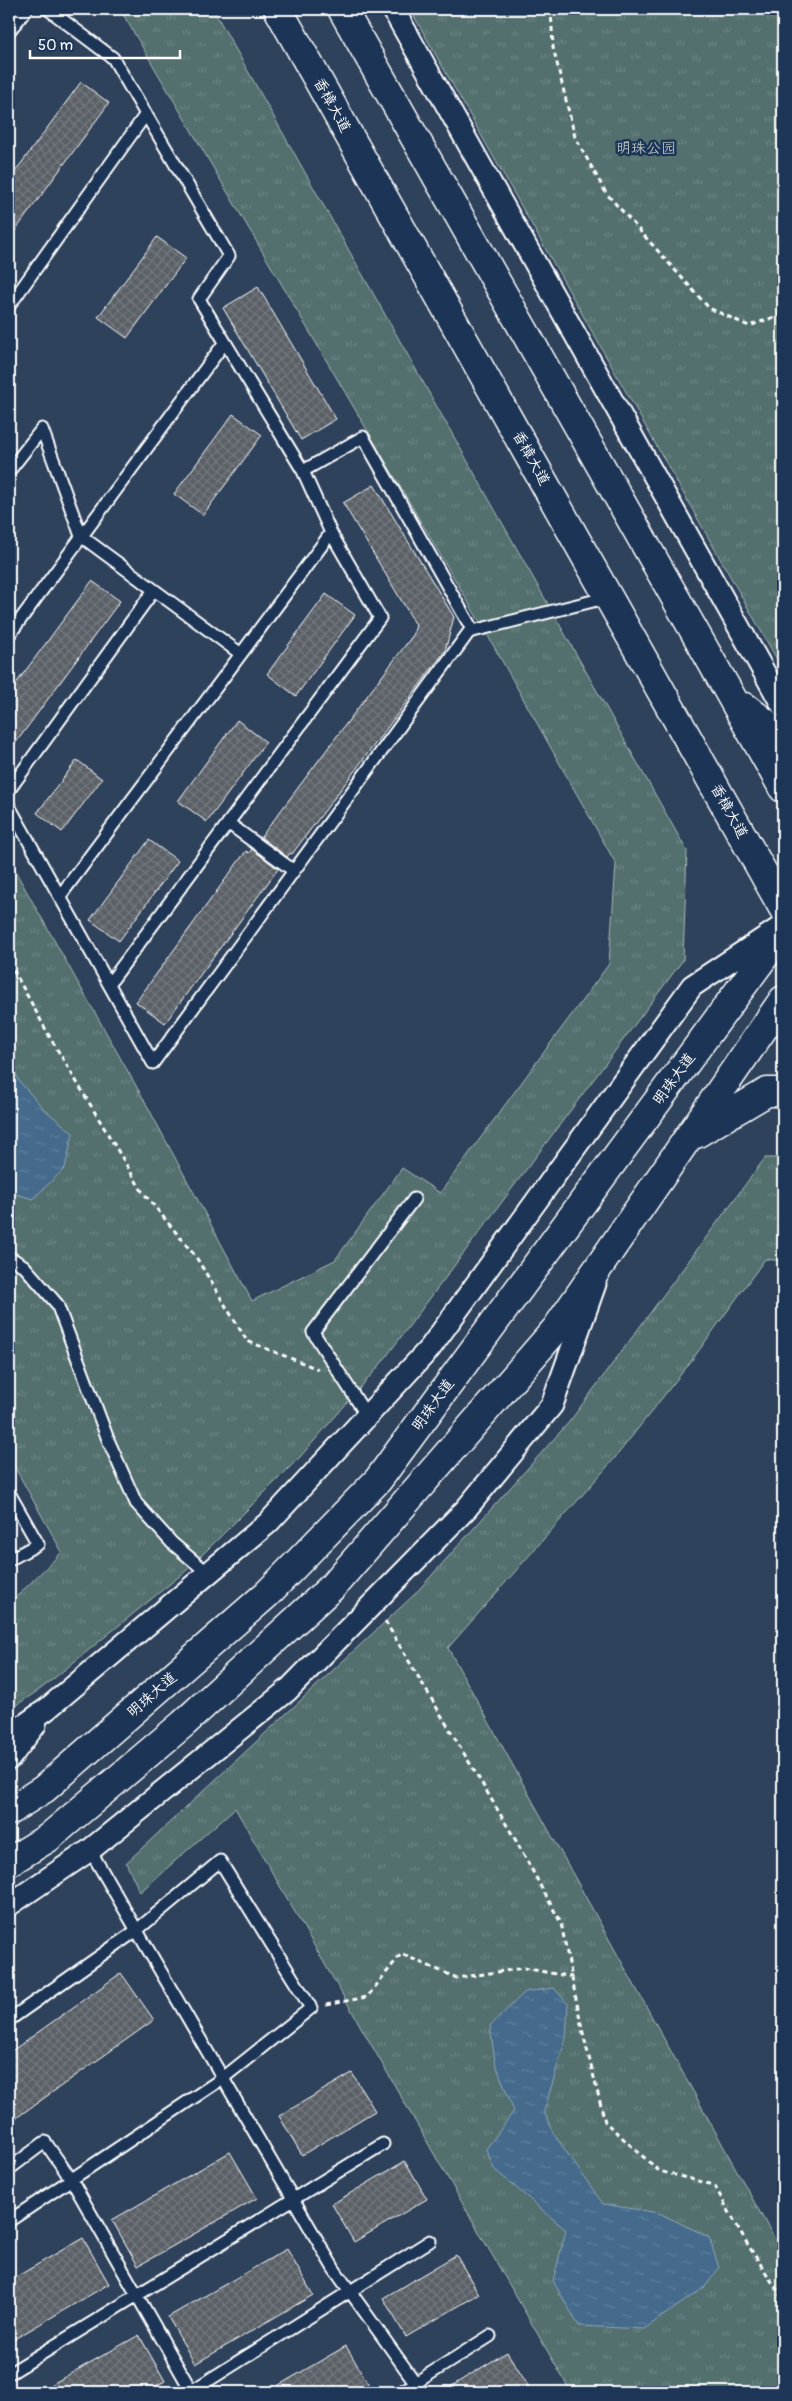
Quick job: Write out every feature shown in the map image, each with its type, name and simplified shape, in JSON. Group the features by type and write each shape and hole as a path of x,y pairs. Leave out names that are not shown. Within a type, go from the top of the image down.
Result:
{"main road":[{"name":"香樟大道","path":"278,9 783,908"},
{"path":"342,9 783,788"},
{"path":"733,698 783,737"},
{"name":"明珠大道","path":"9,1810 44,1789 267,1594 378,1480 783,931"},
{"path":"9,1862 48,1838 183,1724 332,1587 556,1329 783,1000"},
{"path":"688,1138 767,1092 783,1092"}],"street":[{"path":"393,9 783,706"},
{"path":"9,1736 47,1709 268,1524 430,1348 692,986 783,926"},
{"path":"9,1904 90,1850 288,1690 466,1509 552,1405 603,1260"},
{"path":"9,1759 47,1709"},
{"path":"9,1886 66,1866"}],"lane":[{"path":"9,31 27,9"},
{"path":"48,9 113,58 229,256 199,299 303,471 331,533 380,618 109,984"},
{"path":"9,306 146,114"},
{"path":"9,635 225,342"},
{"path":"9,471 42,429 81,536 242,654"},
{"path":"303,471 363,437 473,631"},
{"path":"60,896 331,533"},
{"path":"9,790 154,590"},
{"path":"9,806 153,1063 469,632 609,597"},
{"path":"228,824 294,871"},
{"path":"367,1416 313,1332 414,1199"},
{"path":"9,1257 24,1266 57,1304 109,1442 136,1503 172,1543 209,1574"},
{"path":"9,1493 38,1544 9,1560"},
{"path":"90,1850 334,2269 418,2388"},
{"path":"9,2020 137,1930 220,1861 311,2008 223,2078 9,2221"},
{"path":"9,2169 45,2142 71,2180 191,2392 430,2241"},
{"path":"12,2372 383,2144"},
{"path":"401,2392 418,2388 490,2336"}],"path":[{"path":"551,9 553,47 575,137 606,193 709,308 748,326 783,314"},
{"path":"9,962 51,1039 142,1191 196,1256 247,1341 343,1380"},
{"path":"373,1604 506,1823 561,1923 605,2122 659,2171 714,2185 748,2245 783,2299"},
{"path":"311,2008 367,1997 401,1954 457,1978 524,1968 572,1977"}],"green space":[{"path":"120,9 213,9 687,851 683,960 380,1365 300,1457 187,1570 42,1688 9,1710 9,1604 62,1552 9,1457 9,860 144,1100 252,1301 335,1260 402,1168 440,1193 609,964 616,864 488,636"},
{"name":"明珠公园","path":"410,9 783,9 783,670"},
{"path":"765,1158 783,1158 783,1261 765,1259 692,1360 614,1459 448,1648 783,2254 783,2392 571,2392 235,1808 140,1892 126,1863 415,1594 570,1421"}],"water":[{"path":"9,1056 19,1081 44,1109 73,1133 65,1168 33,1199 9,1192"},
{"path":"554,1988 568,2004 566,2038 544,2111 553,2133 603,2204 659,2213 709,2237 719,2268 705,2287 644,2329 579,2326 553,2281 566,2230 494,2169 486,2149 514,2111 495,2062 490,2026 525,1992"}],"building":[{"path":"81,82 109,103 9,239 9,180"},
{"path":"157,237 186,258 127,338 98,317"},
{"path":"258,287 336,419 301,440 223,308"},
{"path":"233,414 262,435 203,515 174,494"},
{"path":"374,485 454,617 445,651 292,854 290,853 287,857 261,837 413,635 416,625 343,503"},
{"path":"92,581 120,601 9,752 9,693"},
{"path":"326,594 355,615 296,696 267,674"},
{"path":"237,720 266,742 207,822 178,801"},
{"path":"77,760 102,779 62,832 37,813"},
{"path":"149,840 178,861 119,941 90,920"},
{"path":"252,849 278,869 165,1023 136,1002 246,851 249,853"},
{"path":"121,1973 154,2020 9,2123 9,2053"},
{"path":"352,2073 375,2111 302,2155 279,2116"},
{"path":"230,2152 257,2198 138,2266 112,2220"},
{"path":"405,2161 427,2199 354,2242 332,2204"},
{"path":"83,2238 109,2284 9,2342 9,2281"},
{"path":"287,2249 313,2295 195,2364 168,2317"},
{"path":"456,2255 479,2294 406,2337 383,2298"},
{"path":"139,2335 165,2381 145,2392 38,2392"},
{"path":"346,2346 373,2392 267,2392"},
{"path":"507,2352 532,2392 442,2392"}]}
